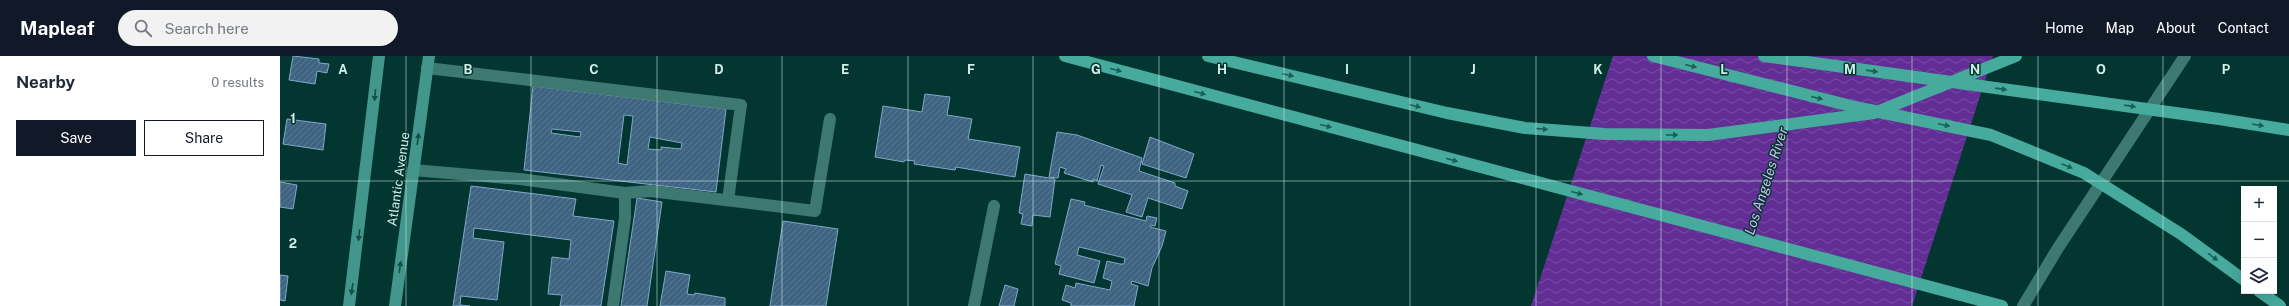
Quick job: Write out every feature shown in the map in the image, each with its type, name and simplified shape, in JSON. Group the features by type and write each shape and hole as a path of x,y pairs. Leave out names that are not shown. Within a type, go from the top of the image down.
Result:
{"highway":[{"path":"1064,56 2002,306"},
{"path":"1208,56 1447,113 1525,128 1605,134 1708,135 1874,113 2016,56"},
{"path":"1653,56 1855,107 1991,135 2084,173 2181,234 2241,278"},
{"path":"1764,56 2289,130"},
{"path":"2263,294 2280,306"}],"main road":[{"path":"349,306 380,56"},
{"name":"Atlantic Avenue","path":"395,306 428,62"}],"lane":[{"path":"2023,306 2058,248 2185,56"},
{"path":"428,62 741,105 728,200"},
{"path":"413,170 520,179 625,193 650,191 815,211 830,119"},
{"path":"613,306 625,218 625,193"},
{"path":"974,306 994,206"}],"water":[{"name":"Los Angeles River","path":"1613,56 1993,56 1912,306 1531,306"}],"building":[{"path":"293,56 319,59 319,63 329,64 327,73 317,71 315,84 289,80"},
{"path":"533,86 726,109 716,192 524,170","holes":["624,115 633,116 627,165 618,163","552,129 581,132 580,137 551,133","650,137 682,143 681,149 661,147 661,150 648,149"]},
{"path":"925,94 950,97 947,115 972,119 968,139 1020,147 1015,177 956,167 955,170 914,164 915,161 905,160 904,162 875,157 883,106 922,112"},
{"path":"287,119 326,124 323,150 283,144"},
{"path":"1057,132 1077,135 1142,158 1139,171 1175,183 1175,186 1188,191 1182,209 1148,198 1142,217 1126,212 1132,195 1098,184 1104,166 1101,165 1097,181 1094,179 1093,182 1064,173 1066,169 1060,167 1058,178 1049,177"},
{"path":"1150,137 1194,154 1186,178 1142,164"},
{"path":"1025,174 1055,179 1050,217 1033,215 1032,226 1021,224 1023,214 1019,213"},
{"path":"280,182 297,185 293,209 280,207"},
{"path":"471,186 576,199 573,216 614,221 601,306 560,306 562,295 548,294 552,257 569,259 571,240 474,228 473,238 504,242 497,300 461,296 460,305 470,306 453,306"},
{"path":"637,198 662,202 647,306 621,306"},
{"path":"1071,199 1085,202 1084,205 1146,221 1147,216 1157,218 1155,226 1151,225 1150,227 1166,231 1162,246 1152,268 1148,286 1132,281 1131,284 1138,286 1134,306 1071,306 1071,303 1062,300 1066,285 1075,288 1076,283 1110,290 1112,281 1103,278 1107,261 1124,264 1125,258 1079,247 1077,255 1100,261 1094,283 1059,274 1061,266 1055,264"},
{"path":"783,221 838,229 826,306 770,306"},
{"path":"666,271 690,275 687,294 694,295 695,293 725,298 725,306 660,306"},
{"path":"280,275 288,276 285,301 280,300"},
{"path":"1005,285 1018,289 1014,306 999,306"}]}
